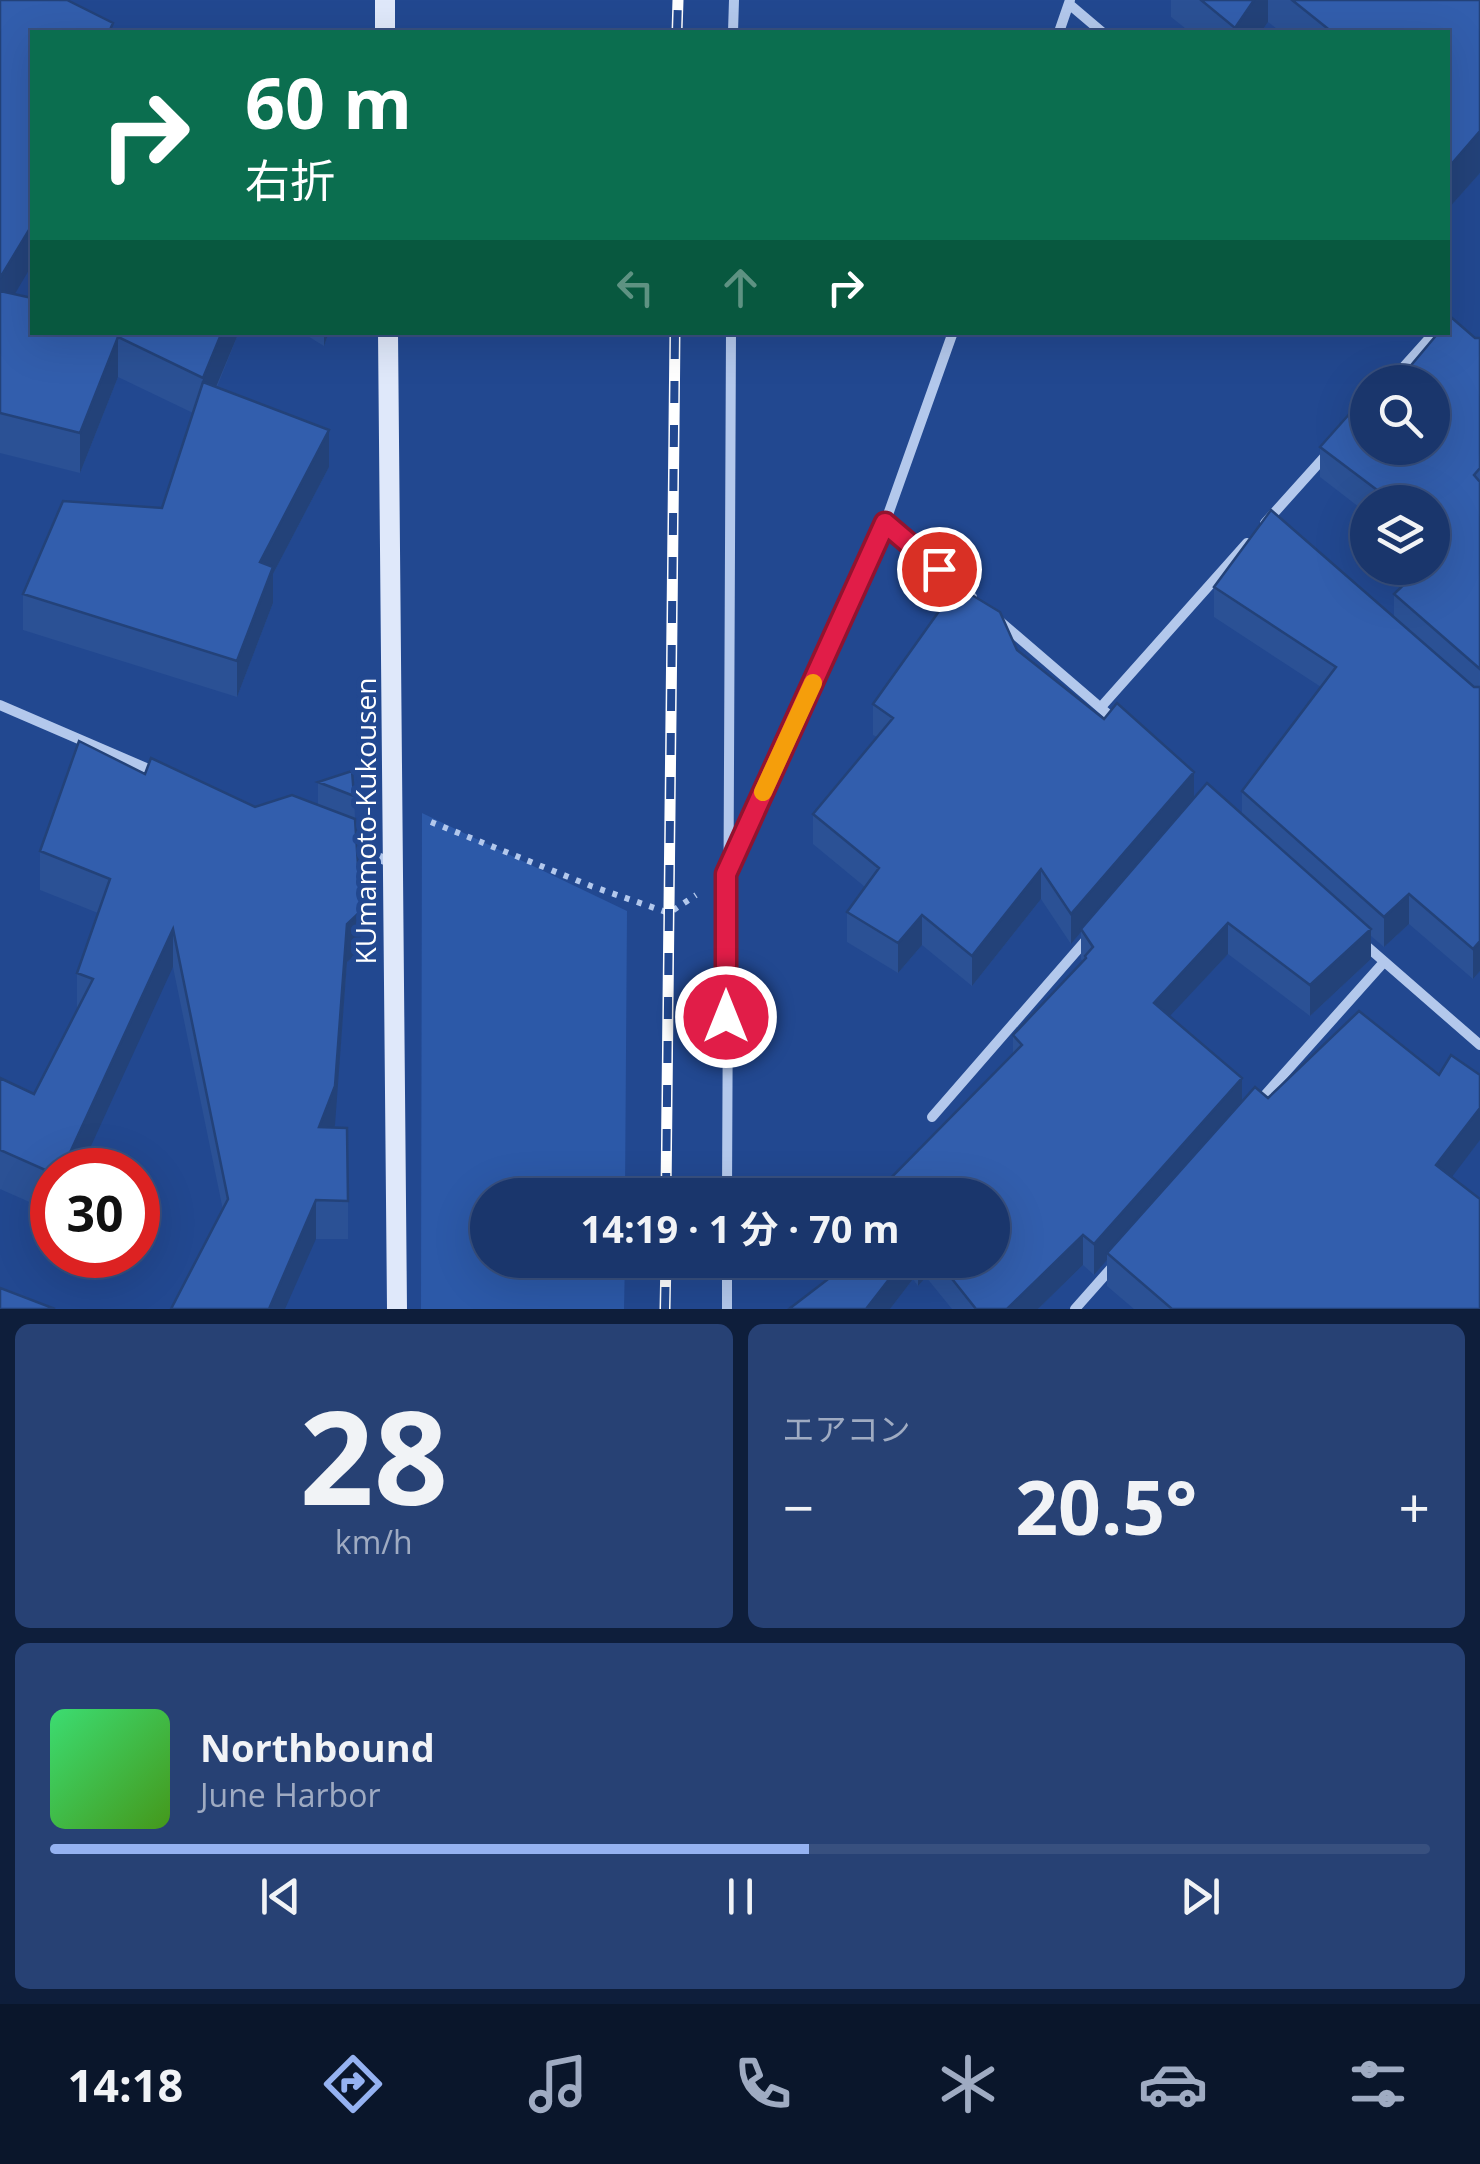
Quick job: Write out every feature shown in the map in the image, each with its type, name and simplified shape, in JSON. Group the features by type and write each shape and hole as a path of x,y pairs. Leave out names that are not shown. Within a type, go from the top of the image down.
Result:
{"main road":[{"path":"385,0 385,30"},
{"name":"KUmamoto-Kukousen","path":"388,335 396,1309"}],"street":[{"path":"733,30 734,0"},
{"path":"1060,30 1070,2 1100,30"},
{"path":"726,1178 731,335"},
{"path":"726,874 885,523 951,335"},
{"path":"1405,365 1431,335"},
{"path":"1101,707 1342,437"},
{"path":"885,523 1122,727"},
{"path":"1265,524 1276,534"},
{"path":"0,705 177,780"},
{"path":"340,842 394,863"},
{"path":"932,1117 1102,922"},
{"path":"1359,940 1480,1045"},
{"path":"1255,1107 1384,962"},
{"path":"1075,1309 1126,1251"},
{"path":"726,1278 727,1309"}],"path":[{"path":"394,808 591,886 669,912 726,874"}],"shaded area":[{"path":"422,813 627,911 625,1178 470,1178 470,1278 625,1278 624,1309 421,1309"}],"building":[{"path":"0,0 67,0 113,23 110,30 30,30 30,228 0,278"},
{"path":"1201,0 1254,0 1235,28"},
{"path":"1292,0 1480,0 1480,131 1450,166 1450,30 1330,30"},
{"path":"0,291 30,298 30,335 119,335 80,433 0,413"},
{"path":"1452,318 1480,338 1480,468 1474,475 1480,482 1480,669 1394,594 1403,585 1450,585 1450,485 1370,485 1320,447 1350,413 1350,465 1450,465 1450,365 1411,365 1436,335 1450,335"},
{"path":"119,335 221,335 203,378"},
{"path":"203,382 329,430 260,562 273,567 237,661 23,594 63,501 162,508"},
{"path":"1271,510 1350,579 1350,585 1357,585 1474,687 1480,687 1480,941 1473,949 1409,894 1384,917 1242,791 1336,667 1214,587"},
{"path":"957,586 1000,612 1017,650 1104,719 1117,703 1194,772 1071,914 1041,869 972,956 922,915 898,943 847,912 879,868 813,814 893,718 873,704"},
{"path":"79,741 145,774 151,758 255,807 292,795 355,819 361,911 347,924 335,1086 319,1127 347,1128 348,1201 316,1200 269,1309 171,1309 228,1199 173,929 72,1148 30,1148 30,1163 0,1150 0,1078 34,1094 93,979 77,973 110,879 40,851"},
{"path":"352,771 354,796 318,782"},
{"path":"1207,783 1371,929 1310,985 1228,923 1154,1003 1242,1078 1094,1244 1083,1235 1007,1309 976,1309 951,1278 1010,1278 1010,1178 891,1178 1022,1045 1013,1035 1093,947 1081,929"},
{"path":"1359,1011 1439,1075 1451,1055 1480,1075 1480,1108 1436,1165 1480,1199 1480,1309 1172,1309 1107,1253 1255,1087 1268,1098"},
{"path":"829,1278 890,1278 866,1309 789,1309"},
{"path":"0,1288 55,1309 0,1309"}],"railway":[{"path":"677,30 678,0"},
{"path":"666,1178 675,335"},
{"path":"665,1309 666,1278"}],"slow traffic":[{"path":"763,792 813,683"}],"route":[{"path":"726,1017 726,874 885,523 939,569"}]}
